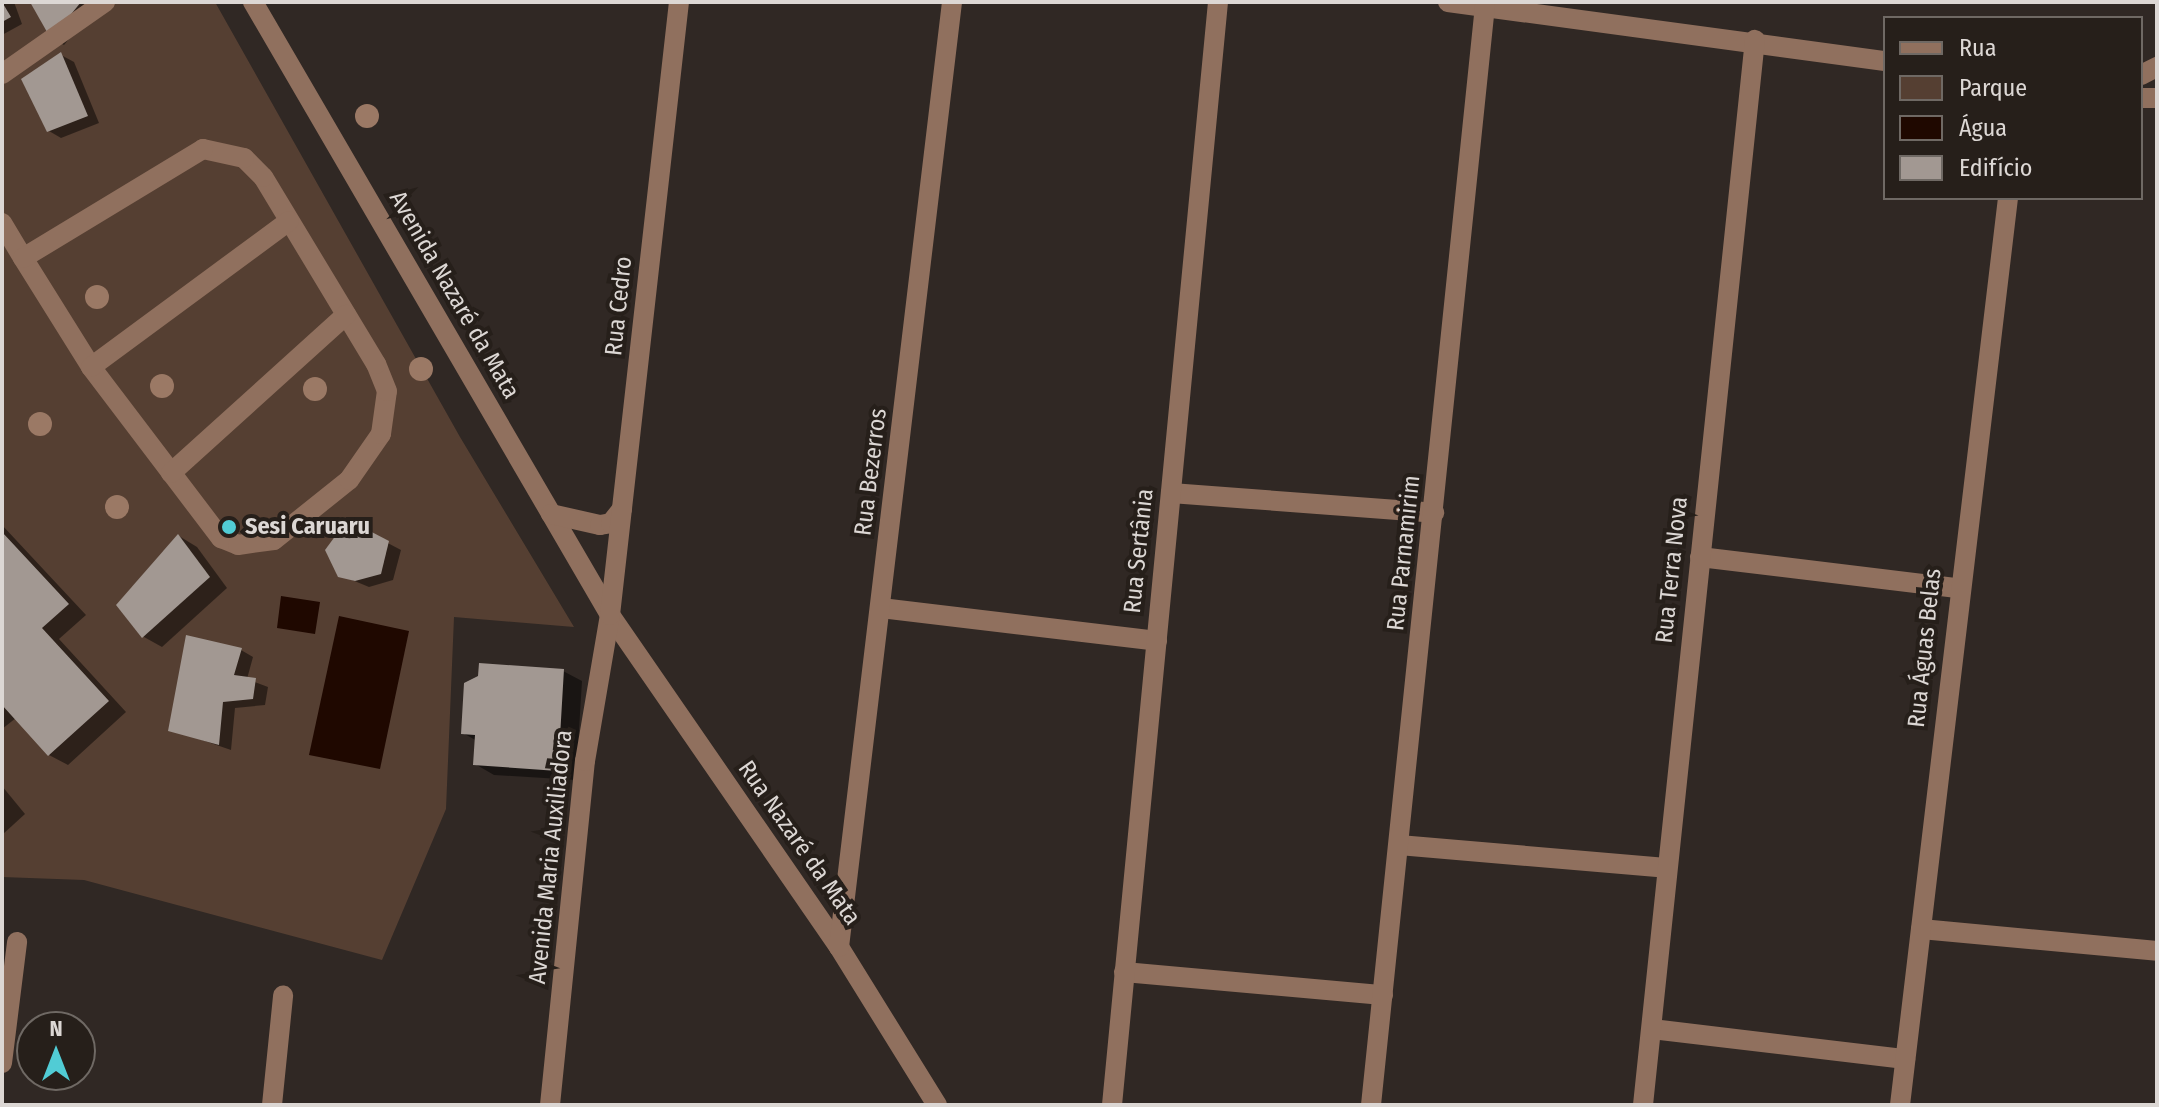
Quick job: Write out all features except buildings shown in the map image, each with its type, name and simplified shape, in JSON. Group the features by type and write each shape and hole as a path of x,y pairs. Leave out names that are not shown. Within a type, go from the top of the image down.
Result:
{"street":[{"path":"2,74 105,2"},
{"name":"Avenida Nazaré da Mata","path":"253,2 610,615"},
{"name":"Rua Cedro","path":"610,615 679,2"},
{"name":"Rua Bezerros","path":"839,947 952,2"},
{"name":"Rua Sertânia","path":"1112,1105 1218,2"},
{"path":"1448,2 1755,40 1883,61"},
{"name":"Rua Parnamirim","path":"1371,1105 1485,6"},
{"name":"Rua Terra Nova","path":"1643,1105 1755,40"},
{"path":"2,223 23,258 91,367 221,538 238,545 274,540 349,480 381,434 388,411 376,364 263,177 244,158 203,149 23,258"},
{"name":"Rua Águas Belas","path":"1900,1105 1957,588 2008,200"},
{"path":"91,367 289,221"},
{"path":"171,473 346,315"},
{"path":"1171,493 1434,513"},
{"path":"551,514 600,525 611,523 622,509"},
{"path":"1700,557 1957,588"},
{"path":"881,608 1157,641"},
{"name":"Rua Nazaré da Mata","path":"610,615 839,947 937,1105"},
{"name":"Avenida Maria Auxiliadora","path":"550,1105 585,761 610,615"},
{"path":"1399,845 1666,868"},
{"path":"1921,929 2157,951"},
{"path":"2,1063 17,942"},
{"path":"1124,972 1383,995"},
{"path":"272,1105 283,996"},
{"path":"1652,1029 1905,1059"}],"green space":[{"name":"Sesi Caruaru","path":"2,2 215,2 460,437 574,627 454,617 446,809 382,960 84,880 2,877"}],"water":[{"path":"281,596 320,602 315,634 277,628"},
{"path":"339,616 409,631 380,769 309,755"}],"place":[{"name":"Sesi Caruaru","path":"229,527"}]}
